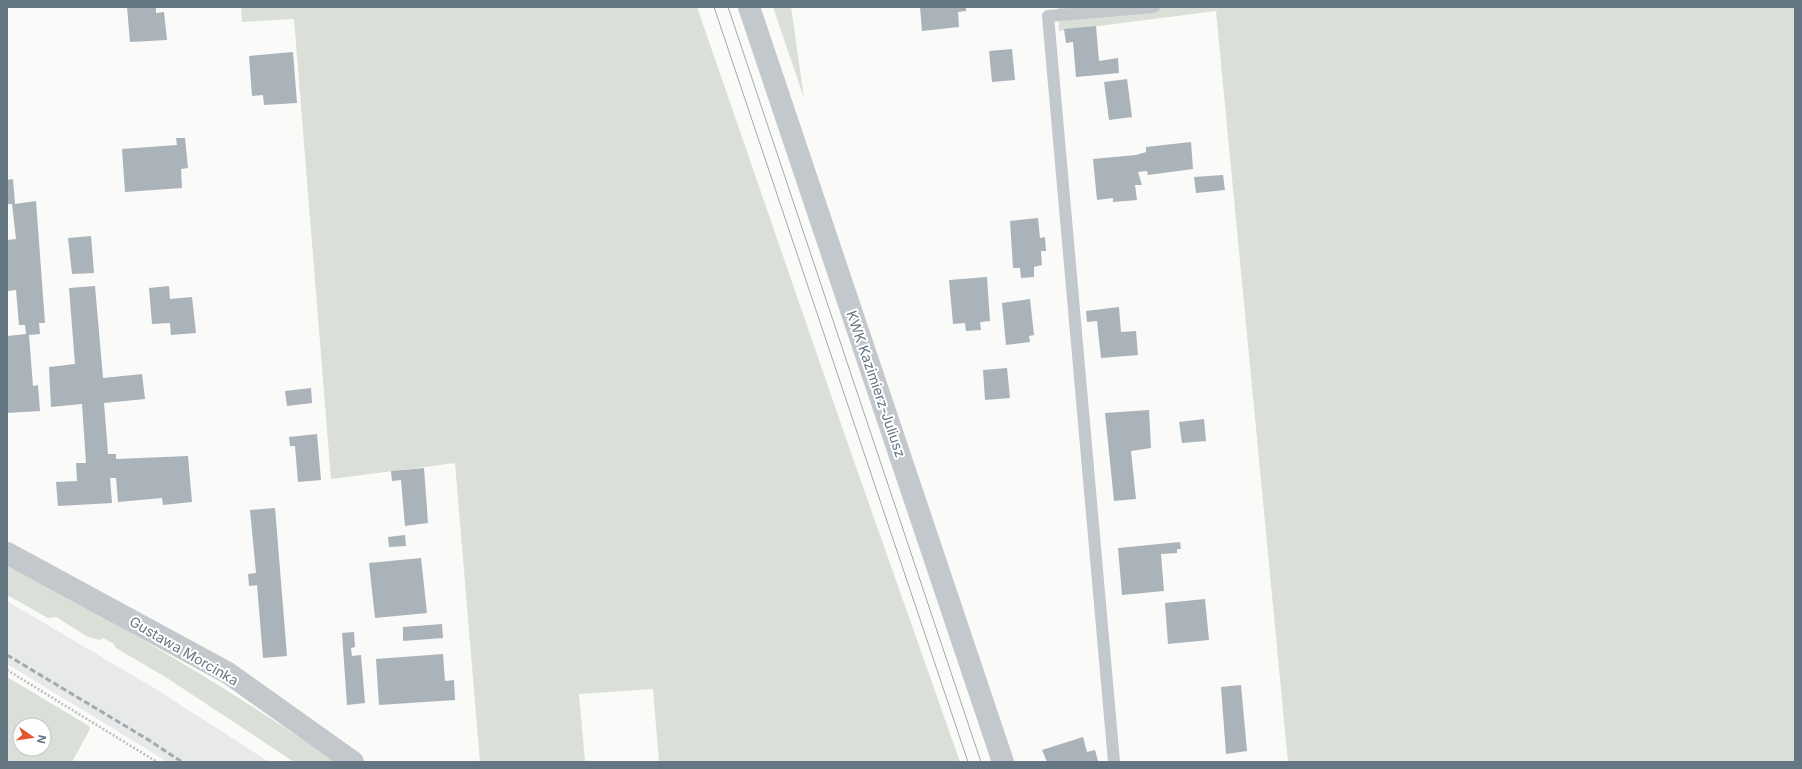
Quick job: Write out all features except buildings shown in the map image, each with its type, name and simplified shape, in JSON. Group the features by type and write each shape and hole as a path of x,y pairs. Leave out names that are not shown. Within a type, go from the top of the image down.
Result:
{"street":[{"name":"KWK Kazimierz-Juliusz","path":"749,7 1003,762"},
{"name":"Gustawa Morcinka","path":"7,552 228,673 353,762"}],"lane":[{"path":"1114,762 1048,16 1154,7"}],"path":[{"path":"7,670 157,762"}],"shaded area":[{"path":"241,7 697,7 850,450 960,762 659,762 653,689 579,694 585,762 480,762 455,463 331,479 294,19 242,22"},
{"path":"773,7 791,7 804,98"},
{"path":"1058,7 1795,7 1795,762 1288,762 1216,11 1059,31"},
{"path":"7,561 132,633 255,708 335,762 294,762 167,678 116,648 114,644 103,638 100,640 88,637 56,617 48,618 7,595"},
{"path":"7,601 159,691 269,762 168,762 7,664"},
{"path":"7,677 89,726 90,729 72,762 7,762"}],"tram line":[{"path":"714,7 968,762"},
{"path":"728,7 981,762"}],"railway":[{"path":"7,655 147,739 182,762"}]}
